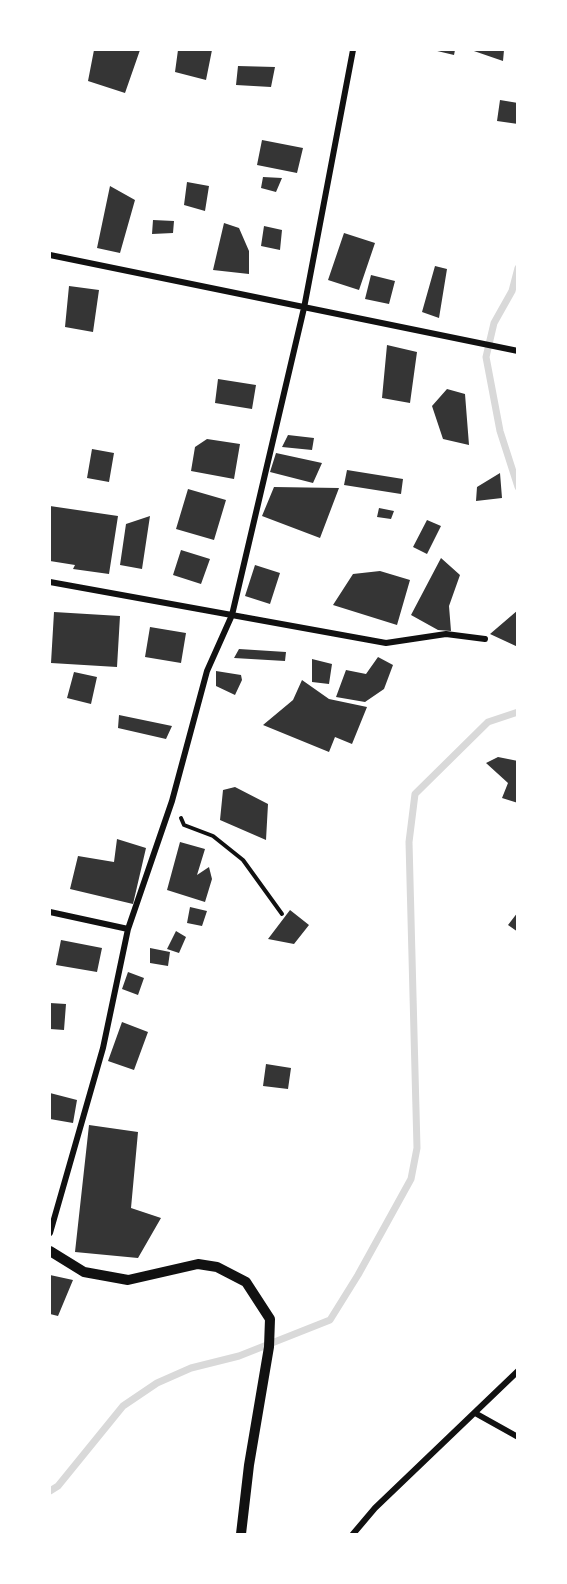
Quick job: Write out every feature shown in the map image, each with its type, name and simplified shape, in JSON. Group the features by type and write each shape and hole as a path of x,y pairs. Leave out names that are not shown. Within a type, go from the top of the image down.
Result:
{"street":[{"path":"50,1233 103,1048 128,929 172,801 207,671 232,615 304,308 353,50"},
{"path":"50,255 518,351"},
{"path":"50,582 386,642 446,634 485,639"},
{"path":"50,912 128,929"},
{"path":"50,1251 84,1272 128,1281 198,1264 217,1267 246,1282 270,1319 269,1347 249,1465 241,1534"},
{"path":"352,1534 375,1508 518,1371"},
{"path":"475,1413 518,1437"}],"path":[{"path":"172,801 184,825 213,836 243,860 282,914"}],"building":[{"path":"94,50 140,50 125,93 88,81"},
{"path":"178,50 212,50 206,80 175,72"},
{"path":"433,50 455,50 454,55"},
{"path":"471,50 504,50 503,61"},
{"path":"238,66 275,67 271,87 236,85"},
{"path":"500,100 518,103 518,124 497,121"},
{"path":"262,140 303,148 297,173 257,165"},
{"path":"263,177 282,178 276,192 261,188"},
{"path":"187,182 209,186 205,211 184,205"},
{"path":"110,186 135,200 120,253 97,248"},
{"path":"153,220 174,221 173,233 152,234"},
{"path":"224,223 239,228 249,251 249,274 213,270"},
{"path":"264,226 282,230 280,250 261,246"},
{"path":"344,233 375,243 359,290 328,280"},
{"path":"435,266 447,269 439,318 422,312"},
{"path":"371,275 395,281 389,304 365,299"},
{"path":"69,286 99,290 93,332 65,327"},
{"path":"387,345 417,352 410,403 382,398"},
{"path":"218,379 256,385 252,409 215,403"},
{"path":"447,389 465,394 469,445 443,439 432,406"},
{"path":"288,435 314,438 312,450 282,447"},
{"path":"207,439 240,444 234,479 191,471 195,447"},
{"path":"92,449 114,453 109,482 87,478"},
{"path":"276,453 322,463 313,483 270,472"},
{"path":"347,470 403,479 401,494 344,485"},
{"path":"500,473 502,498 476,501 477,487"},
{"path":"274,487 339,488 320,538 262,516"},
{"path":"188,489 226,500 214,540 176,529"},
{"path":"50,506 118,516 109,574 73,569 75,565 50,561"},
{"path":"379,508 394,511 391,519 377,517"},
{"path":"150,516 142,569 120,565 126,524"},
{"path":"427,520 441,526 427,554 413,547"},
{"path":"181,550 210,559 201,584 173,575"},
{"path":"441,558 460,575 449,606 451,631 438,630 411,615"},
{"path":"255,565 280,573 270,604 245,596"},
{"path":"380,571 410,580 397,625 333,605 353,574"},
{"path":"518,610 518,647 490,634"},
{"path":"54,612 120,616 117,667 51,663"},
{"path":"150,627 186,633 181,663 145,657"},
{"path":"239,649 286,652 285,661 234,658"},
{"path":"378,657 393,665 384,689 365,702 336,697 346,670 366,674"},
{"path":"312,659 332,664 329,684 312,682"},
{"path":"216,671 241,675 242,680 235,695 216,686"},
{"path":"74,672 97,677 91,704 67,698"},
{"path":"302,680 329,699 367,707 352,744 335,737 329,752 263,725 293,700"},
{"path":"119,715 172,726 166,739 118,728"},
{"path":"498,757 518,761 518,803 502,798 508,783 486,763"},
{"path":"235,787 268,804 266,840 220,820 223,790"},
{"path":"117,839 146,848 133,904 70,889 78,856 114,862"},
{"path":"180,842 205,849 197,875 209,867 212,879 205,902 167,890"},
{"path":"190,907 207,911 202,926 187,923"},
{"path":"290,910 309,925 294,944 268,939"},
{"path":"518,912 518,932 508,925"},
{"path":"176,931 186,937 179,953 167,949"},
{"path":"61,940 102,948 97,972 56,965"},
{"path":"150,948 170,952 168,966 150,963"},
{"path":"128,972 144,978 138,995 122,989"},
{"path":"50,1003 66,1004 64,1030 50,1029"},
{"path":"122,1022 148,1032 134,1070 108,1061"},
{"path":"266,1064 291,1068 288,1089 263,1086"},
{"path":"50,1093 77,1100 73,1123 50,1119"},
{"path":"89,1125 138,1132 131,1208 161,1218 138,1258 75,1252"},
{"path":"50,1275 73,1280 58,1316 50,1314"}],"waterway":[{"path":"518,268 512,291 494,323 486,357 500,431 518,487"},
{"path":"50,1491 58,1486 123,1406 157,1383 191,1368 239,1356 330,1320 358,1275 411,1179 417,1148 409,842 415,794 488,722 518,712"}]}
